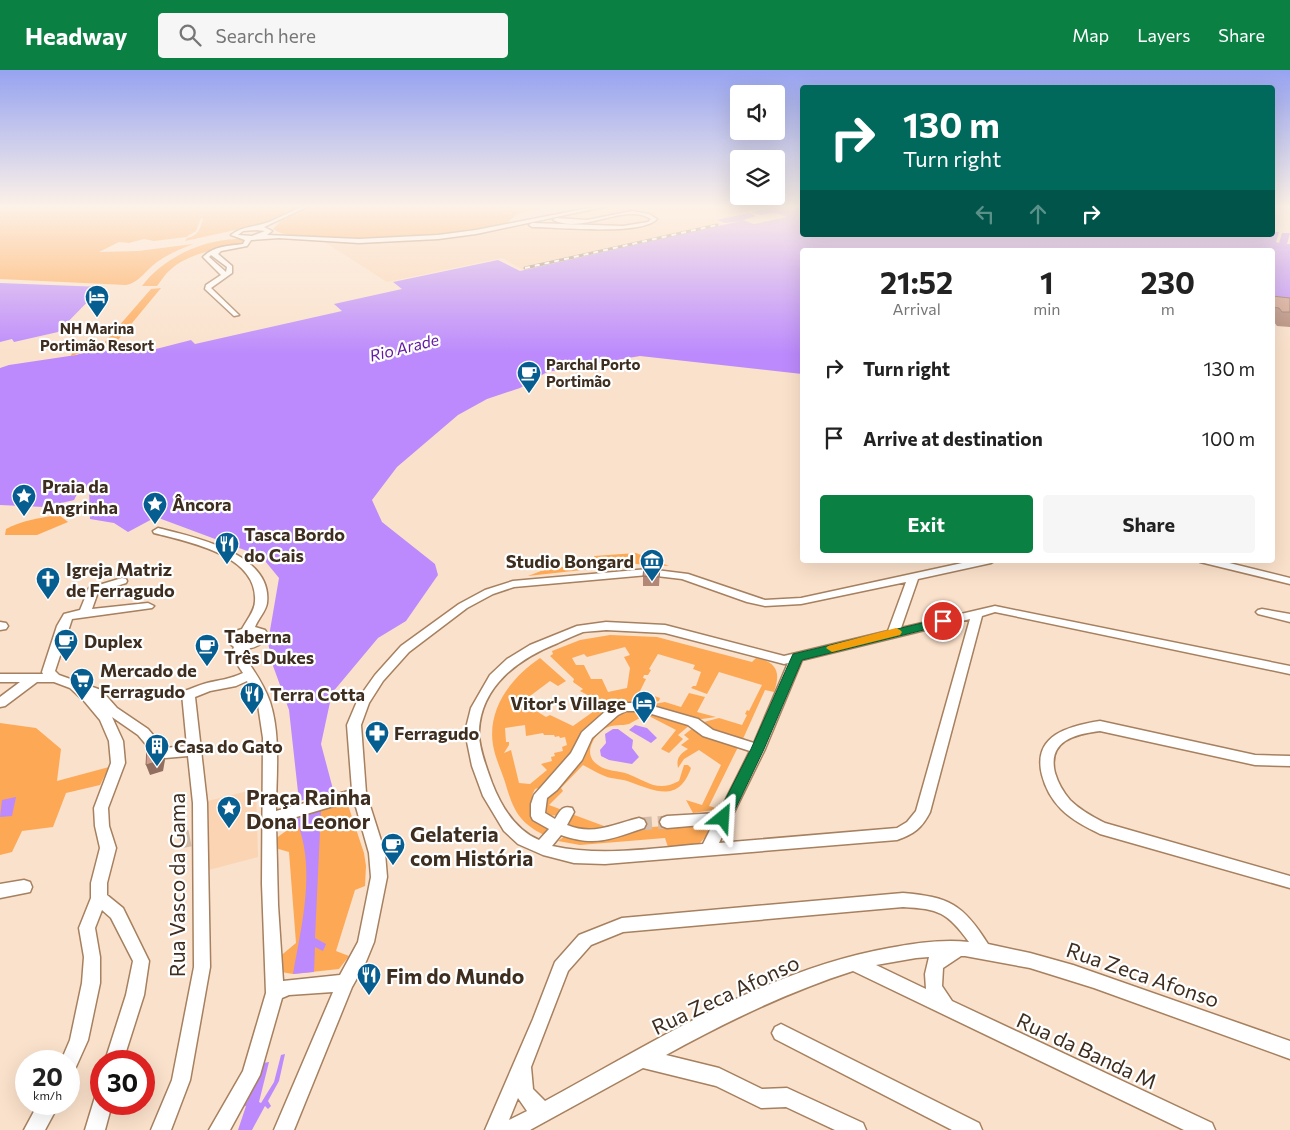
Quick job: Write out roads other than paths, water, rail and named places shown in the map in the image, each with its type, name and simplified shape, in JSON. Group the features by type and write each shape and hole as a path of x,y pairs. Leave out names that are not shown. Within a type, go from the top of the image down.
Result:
{"street":[{"path":"207,255 206,257 222,272 223,277 211,283 207,288 236,315"},
{"path":"158,531 229,554 256,574 261,589 261,603 237,655 250,674 266,711 270,749 269,819 272,964 281,990 251,1075 219,1130"},
{"path":"284,1130 345,983 359,959 366,942 379,877 377,853 359,793 354,725 362,702 379,678 406,649 463,606 490,592 513,584 648,572 684,576 751,600 783,603 801,601 977,563"},
{"path":"1216,563 1290,581"},
{"path":"893,633 914,576"},
{"path":"85,613 93,590 122,581"},
{"path":"55,678 48,672 62,626 68,616 148,606"},
{"path":"977,614 923,812 917,823 910,830 897,834 605,858 574,857 541,848 523,840 509,827 490,796 479,766 472,732 477,708 494,678 511,662 534,648 568,634 606,626 665,628 784,660 995,609 1290,670"},
{"path":"1262,612 1290,618"},
{"path":"708,849 758,749 797,657"},
{"name":"Rua Vasco da Gama","path":"161,1130 181,1080 202,967 200,804 188,694 200,692 207,687 232,683 250,674"},
{"path":"0,703 36,677"},
{"path":"0,678 55,678 97,693 112,711 144,732 160,752 193,751"},
{"path":"74,685 90,699 106,718 116,741 118,763 101,808 102,826 108,848 99,883 99,898 87,928 92,956 91,983 79,1040 75,1050"},
{"path":"639,824 626,826 597,836 577,834 556,826 538,816 538,804 541,795 552,786 577,756 587,735 613,712 625,707 642,707 693,722 708,733 758,749"},
{"path":"1290,761 1255,760 1100,726 1082,728 1066,733 1053,742 1046,756 1047,772 1054,789 1065,804 1082,818 1105,830 1290,882"},
{"path":"269,819 359,793"},
{"path":"541,848 552,836 556,826 567,812"},
{"path":"667,822 723,818"},
{"path":"0,891 24,887"},
{"path":"99,898 117,913 141,961 135,995 118,1050"},
{"path":"495,1130 561,967 585,940 622,925 903,900 934,903 954,914 968,927 984,952"},
{"path":"948,1010 940,1001 934,989 932,974 936,961 947,954 964,949"},
{"name":"Rua Zeca Afonso","path":"509,1130 642,1058 777,990 853,963 921,950 964,949 1050,966 1290,1050"},
{"name":"Rua da Banda M","path":"853,963 948,1010 1206,1130"},
{"path":"281,990 345,983"},
{"path":"781,1033 972,1130"},
{"path":"642,1058 719,1077 761,1098 787,1097 856,1130"},
{"path":"523,1062 522,1086 530,1102 544,1112"},
{"path":"34,1130 43,1115"},
{"path":"96,1130 99,1115"}],"water":[{"name":"Rio Arade","path":"588,255 800,255 800,374 640,356 547,372 520,388 487,399 458,415 397,467 372,500 382,522 435,564 438,575 406,621 378,638 332,693 321,744 334,793 299,801 289,710 272,663 268,642 279,578 261,556 156,517 128,532 114,523 90,519 89,488 79,490 74,500 44,507 0,505 0,368 76,355 94,350 103,349 109,352 151,343 156,349 191,340 195,344 342,311 334,304 402,289 393,282 498,260 520,271"},
{"path":"1275,255 1290,255 1290,309 1275,308"},
{"path":"0,283 102,287 58,332 14,342 12,339 0,342"},
{"path":"635,725 647,728 657,738 651,743 629,730"},
{"path":"613,729 618,729 633,740 632,748 639,757 632,764 609,760 601,756 600,750 606,743 605,734"},
{"path":"16,797 12,816 0,817 2,800"},
{"path":"321,809 315,938 326,944 323,951 315,947 314,972 293,974 306,895 305,855 302,836 295,817"},
{"path":"285,1054 279,1081 268,1101 271,1106 268,1109 265,1106 252,1130 238,1130 246,1106 239,1107 240,1104 247,1102 254,1080 263,1063 269,1062 259,1102 261,1103 274,1082 281,1055"}],"tunnel":[{"path":"639,824 667,822"},
{"path":"180,840 190,838"}],"railway":[{"path":"525,268 581,255"}],"place":[{"name":"NH Marina Portimão Resort","path":"97,318"},
{"name":"Parchal Porto Portimão","path":"529,394"},
{"name":"Praia da Angrinha","path":"24,517"},
{"name":"Âncora","path":"155,525"},
{"name":"Tasca Bordo do Cais","path":"227,565"},
{"name":"Studio Bongard","path":"652,582"},
{"name":"Igreja Matriz de Ferragudo","path":"48,600"},
{"name":"Duplex","path":"66,662"},
{"name":"Taberna Três Dukes","path":"207,667"},
{"name":"Mercado de Ferragudo","path":"82,701"},
{"name":"Terra Cotta","path":"252,715"},
{"name":"Vitor's Village","path":"644,724"},
{"name":"Ferragudo","path":"377,754"},
{"name":"Casa do Gato","path":"157,767"},
{"name":"Praça Rainha Dona Leonor","path":"229,829"},
{"name":"Gelateria com História","path":"393,866"},
{"name":"Fim do Mundo","path":"369,996"}]}
